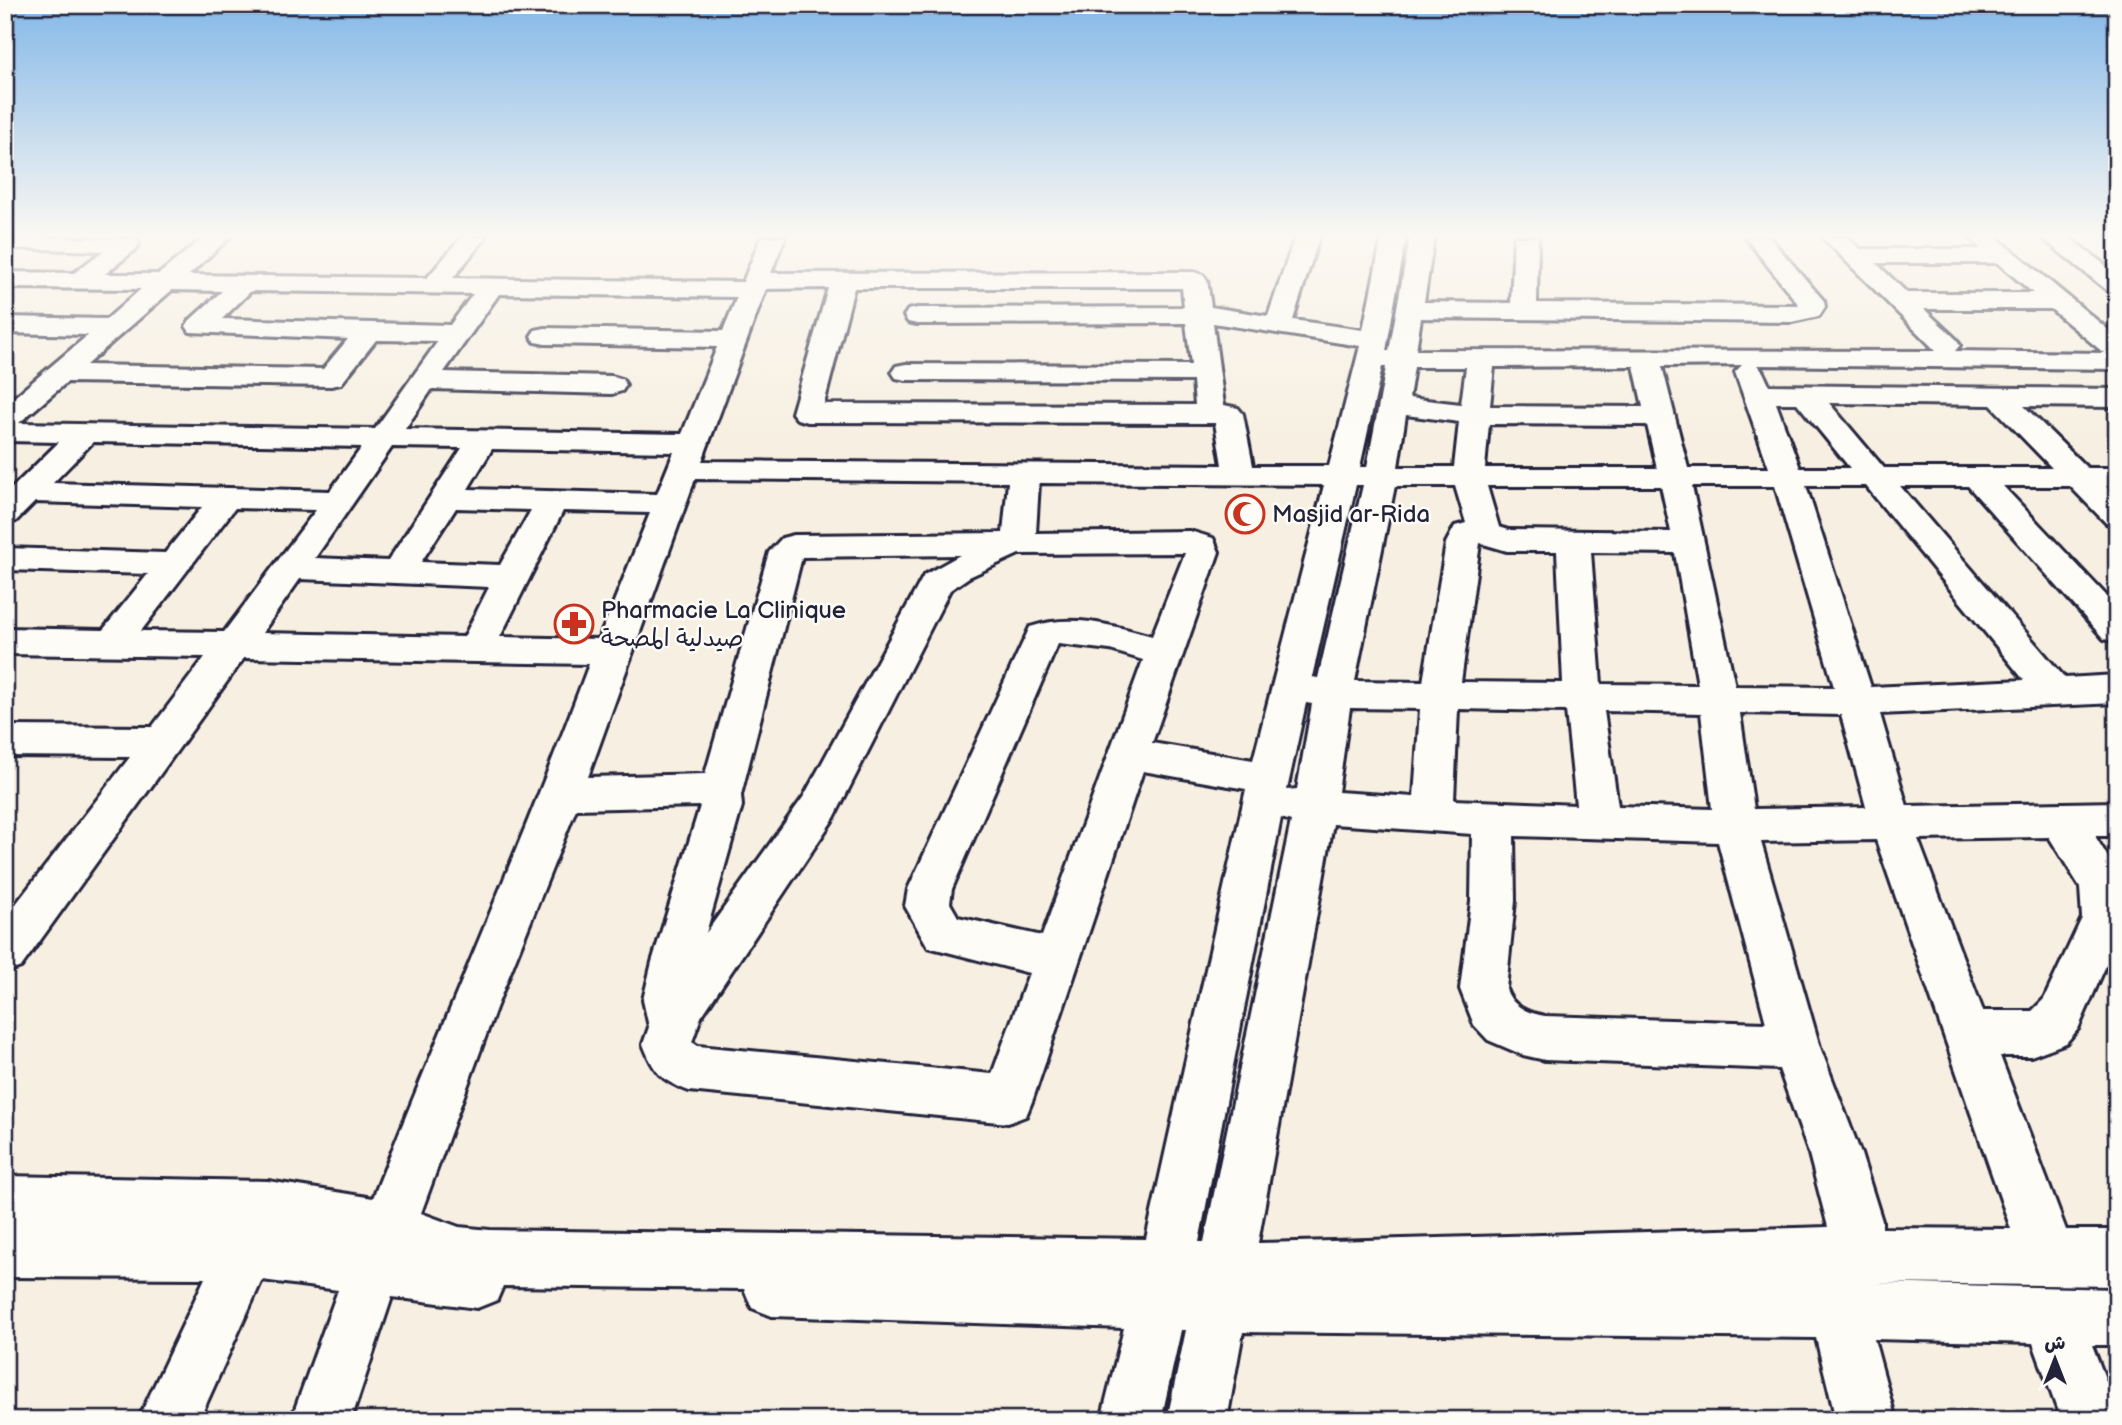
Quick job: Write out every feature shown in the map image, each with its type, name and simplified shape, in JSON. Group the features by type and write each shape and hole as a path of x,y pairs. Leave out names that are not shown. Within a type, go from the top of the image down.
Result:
{"street":[{"path":"5,420 140,304"},
{"path":"153,373 223,304"},
{"path":"5,953 164,742 479,304"},
{"path":"518,384 564,304"},
{"path":"321,1420 382,1247 472,1008 562,793 612,652 748,304"},
{"path":"838,304 807,413 897,414 1010,450 1239,474 1676,478 2117,477"},
{"path":"897,414 919,304"},
{"path":"1197,304 1211,414"},
{"path":"1278,326 1285,304"},
{"path":"1130,1420 1163,1283 1266,790 1291,688 1362,476 1393,405 1388,344 1390,304"},
{"path":"1197,1420 1315,807 1362,476 1388,344 1401,304"},
{"path":"1524,304 1524,311"},
{"path":"1388,344 1524,311 1793,314 1810,310 1811,304"},
{"path":"1904,304 1946,345"},
{"path":"2061,304 2115,351"},
{"path":"911,344 1015,344 1198,315 1481,358 1646,357 1740,350 1946,345 2115,351"},
{"path":"199,326 457,333"},
{"path":"11,330 113,327"},
{"path":"287,436 368,332"},
{"path":"545,336 734,339"},
{"path":"600,413 636,337"},
{"path":"911,344 1015,344 1205,373"},
{"path":"1388,344 1740,350 2115,351"},
{"path":"1740,350 1788,478 1857,701 1891,822 2049,1258"},
{"path":"1646,357 1690,543 1719,699 1735,826 1796,1047 1835,1154 1855,1222 1837,1310 1866,1420"},
{"path":"1481,358 1468,477 1483,530 1499,539 1690,543"},
{"path":"60,373 331,378"},
{"path":"422,380 518,384 600,413 682,472"},
{"path":"1758,394 2117,398"},
{"path":"1805,394 2054,691"},
{"path":"1999,397 2117,516"},
{"path":"2083,397 2117,428"},
{"path":"1393,405 1476,415 1661,416"},
{"path":"5,432 482,441 600,413"},
{"path":"446,498 552,502 682,472 1010,450 1211,414 1228,414 1239,474"},
{"path":"16,503 85,433"},
{"path":"398,572 482,441"},
{"path":"671,1030 667,1000 675,962 721,806 720,795 786,552 794,546 804,544 1013,543 1190,542 1201,545 1202,552 1008,1100 689,1068 672,1056 667,1044 681,1007 818,807 936,583 947,572 966,562 1004,550 1013,543 1019,536 1010,450"},
{"path":"1977,478 2117,630"},
{"path":"16,503 225,499 339,502"},
{"path":"112,644 225,499"},
{"path":"476,650 511,577 552,502"},
{"path":"1433,815 1440,695 1464,536 1483,530"},
{"path":"1573,540 1583,697 1599,822"},
{"path":"5,559 174,565"},
{"path":"290,568 511,577"},
{"path":"1057,960 944,933 927,906 930,889 1043,636 1064,631 1139,644 1158,650 1163,656"},
{"path":"5,641 612,652"},
{"path":"1291,688 1333,694 1857,701 2117,689"},
{"path":"5,772 18,741 164,742"},
{"path":"1130,754 1266,790 1315,807 1493,819 1735,826 2117,819"},
{"path":"562,793 712,790 720,795"},
{"path":"1968,1033 2031,1034 2049,1027 2061,1014 2104,918 2102,887 2093,868 2060,818"},
{"path":"1493,819 1493,901 1483,989 1487,1002 1500,1022 1521,1034 1545,1038 1796,1047"},
{"path":"5,1203 268,1208 318,1213 382,1247 474,1280 1163,1283 1837,1310 2117,1317"},
{"path":"5,1250 247,1251 382,1247"},
{"path":"168,1420 247,1251"},
{"path":"1221,1287 1769,1255 2117,1258"},
{"path":"2052,1316 2091,1420"}],"place":[{"name":"Masjid ar-Rida","path":"1245,514"},
{"name":"Pharmacie La Clinique صيدلية المصحة","path":"574,624"}]}
